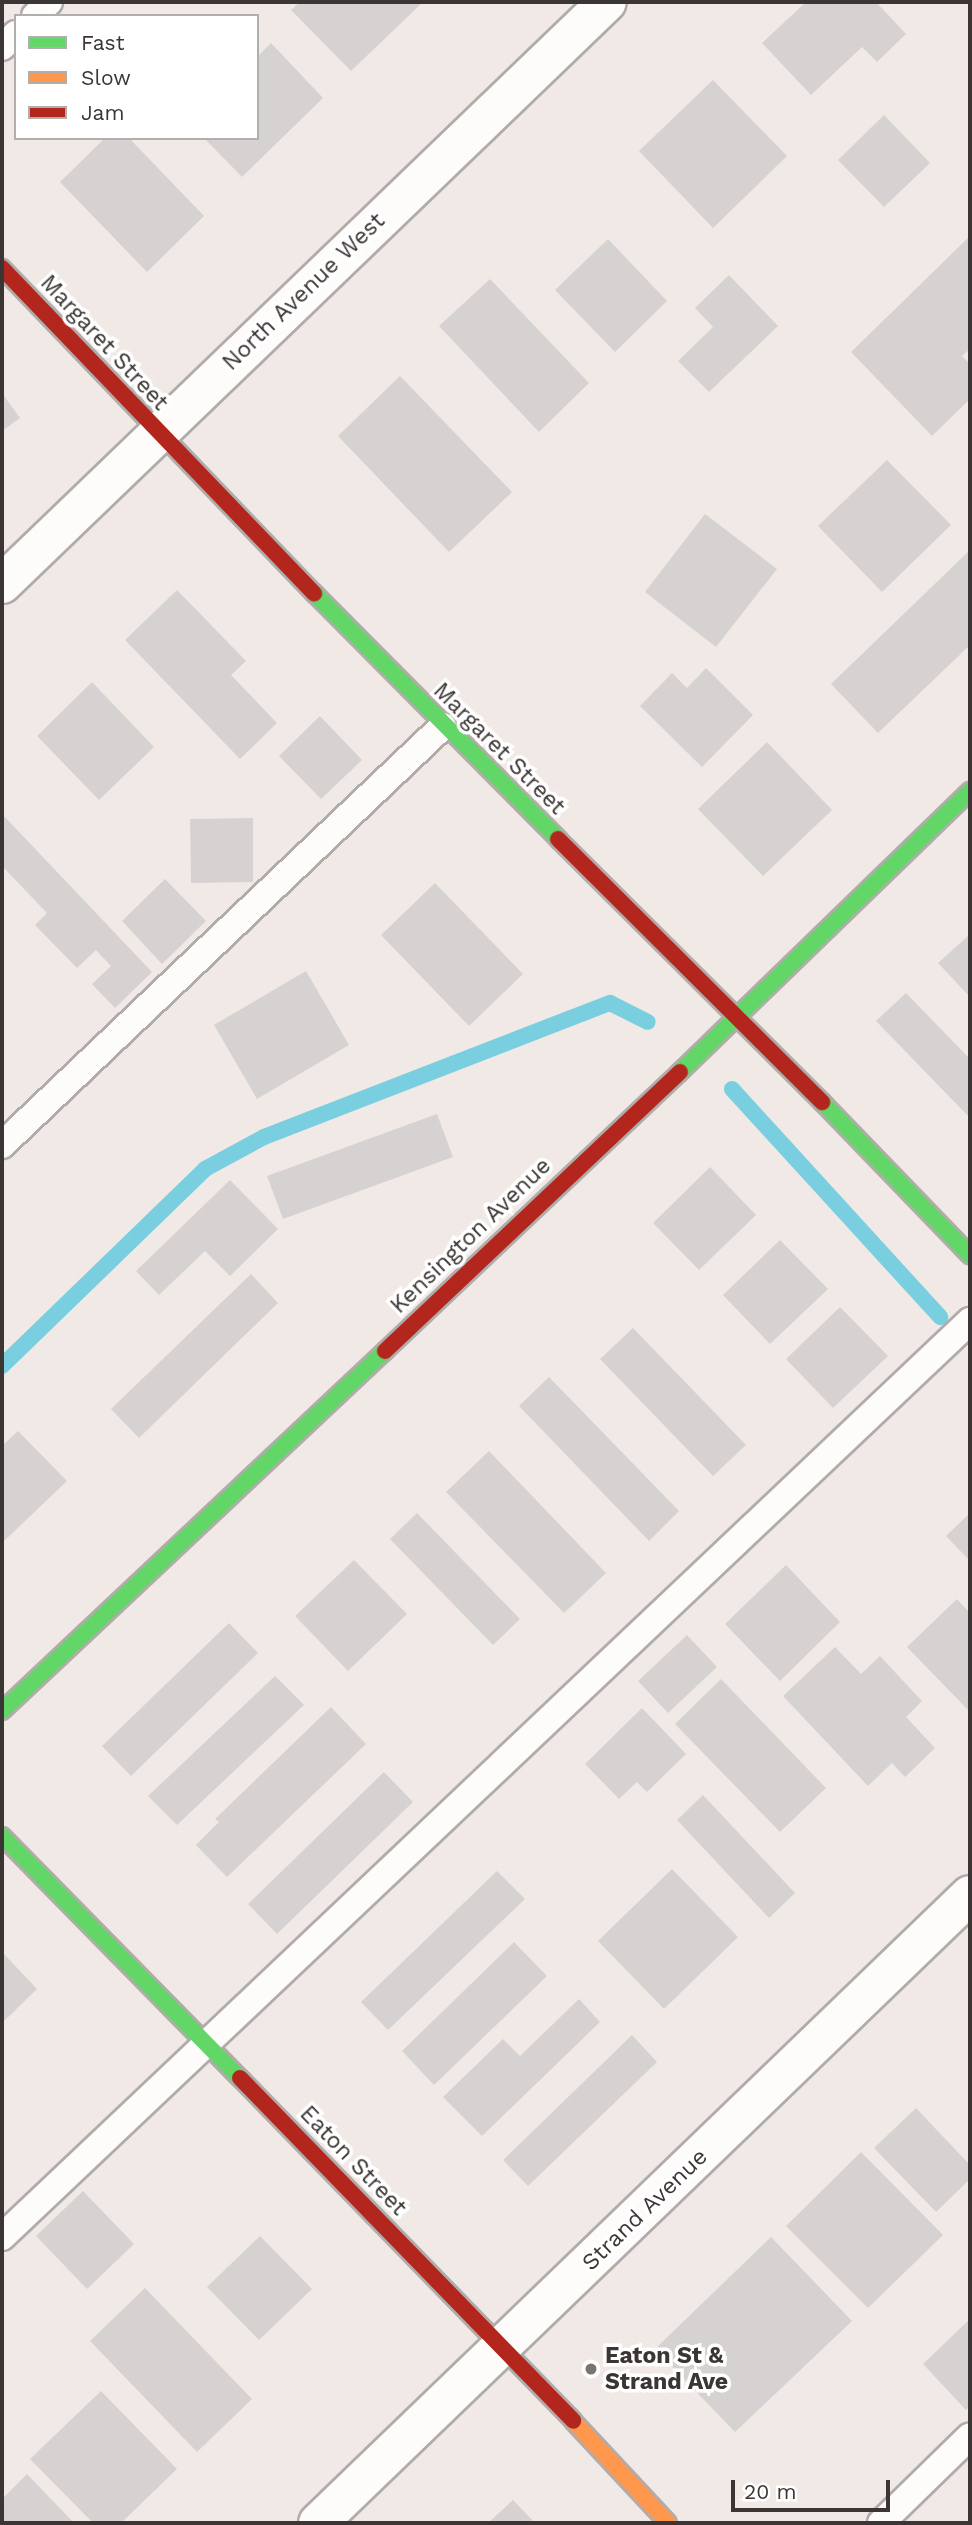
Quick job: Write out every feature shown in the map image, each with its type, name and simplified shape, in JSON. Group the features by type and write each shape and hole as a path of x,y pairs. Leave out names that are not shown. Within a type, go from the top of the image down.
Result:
{"street":[{"name":"North Avenue West","path":"2,584 607,2"},
{"name":"Margaret Street","path":"2,268 443,726 739,1017 970,1255"},
{"name":"Kensington Avenue","path":"2,1711 739,1017 970,791"},
{"name":"Eaton Street","path":"2,1836 504,2347 668,2523"},
{"name":"Strand Avenue","path":"318,2523 504,2347 970,1895"}],"lane":[{"path":"2,1145 443,726"},
{"path":"2,2237 205,2042 970,1321"},
{"path":"881,2523 970,2436"}],"building":[{"path":"300,2 423,2 351,71 291,10"},
{"path":"806,2 876,2 906,34 877,62 862,47 811,95 762,43"},
{"path":"271,43 323,98 242,177 206,140 259,140 259,55"},
{"path":"713,80 787,156 713,228 639,151"},
{"path":"884,115 930,163 884,207 838,160"},
{"path":"103,140 131,140 204,216 147,272 60,182"},
{"path":"970,236 970,349 962,356 970,364 970,399 932,436 851,352"},
{"path":"608,239 667,301 615,352 555,290"},
{"path":"729,275 778,326 709,392 678,361 713,327 695,308"},
{"path":"490,279 589,383 539,432 439,326"},
{"path":"400,376 512,492 449,552 338,436"},
{"path":"2,393 20,418 2,431"},
{"path":"887,460 951,525 882,592 818,526"},
{"path":"705,514 777,569 716,647 645,592"},
{"path":"970,550 970,645 878,733 831,684"},
{"path":"177,590 246,661 231,675 277,723 240,759 125,640"},
{"path":"706,668 753,715 702,767 640,706 672,673 687,688"},
{"path":"92,682 154,747 99,800 37,736"},
{"path":"320,716 362,760 321,799 279,756"},
{"path":"767,742 832,810 763,876 698,809"},
{"path":"2,814 152,972 115,1008 92,984 111,966 96,950 77,968 35,925 47,913 2,866"},
{"path":"253,818 253,882 191,883 190,819"},
{"path":"165,879 206,921 162,964 122,921"},
{"path":"435,883 523,974 469,1026 381,935"},
{"path":"968,936 970,938 970,997 938,963"},
{"path":"306,971 349,1045 257,1099 214,1025"},
{"path":"906,993 970,1059 970,1118 876,1021"},
{"path":"437,1114 453,1157 283,1219 267,1176"},
{"path":"710,1167 756,1215 699,1270 653,1223"},
{"path":"230,1180 278,1229 230,1276 205,1251 159,1295 136,1271"},
{"path":"780,1240 828,1289 770,1344 723,1295"},
{"path":"251,1274 278,1303 139,1438 111,1409"},
{"path":"840,1307 888,1356 833,1408 786,1359"},
{"path":"633,1328 746,1445 713,1476 600,1359"},
{"path":"549,1377 679,1511 649,1541 519,1406"},
{"path":"18,1431 67,1481 2,1543 2,1446"},
{"path":"489,1451 606,1573 564,1613 446,1492"},
{"path":"417,1513 520,1619 493,1645 390,1539"},
{"path":"970,1513 970,1561 946,1536"},
{"path":"354,1560 407,1614 348,1671 295,1616"},
{"path":"786,1565 840,1622 780,1681 725,1624"},
{"path":"957,1599 970,1613 970,1712 907,1647"},
{"path":"229,1623 258,1653 131,1776 102,1746"},
{"path":"687,1635 717,1667 668,1713 638,1681"},
{"path":"835,1647 861,1674 880,1656 922,1701 906,1717 935,1748 905,1777 892,1763 868,1786 783,1696"},
{"path":"275,1676 304,1705 177,1825 148,1796"},
{"path":"721,1679 826,1788 780,1832 675,1724"},
{"path":"331,1707 366,1744 227,1877 196,1845 219,1822 215,1819"},
{"path":"642,1708 686,1754 647,1792 637,1782 619,1799 585,1764"},
{"path":"384,1772 413,1802 277,1934 248,1904"},
{"path":"703,1795 795,1893 769,1918 677,1820"},
{"path":"672,1869 738,1937 664,2009 598,1941"},
{"path":"497,1871 525,1899 388,2030 361,2002"},
{"path":"514,1942 547,1976 434,2085 402,2051"},
{"path":"2,1952 37,1989 2,2023"},
{"path":"579,1999 600,2022 482,2136 443,2097 503,2039 520,2056"},
{"path":"632,2035 657,2062 528,2186 503,2160"},
{"path":"916,2108 970,2165 970,2179 936,2212 874,2148"},
{"path":"861,2152 943,2235 868,2308 786,2226"},
{"path":"83,2191 134,2244 87,2289 36,2236"},
{"path":"260,2236 312,2289 259,2340 207,2287"},
{"path":"771,2237 852,2321 735,2432 655,2349"},
{"path":"145,2288 252,2399 197,2452 90,2341"},
{"path":"970,2319 970,2406 966,2410 923,2364"},
{"path":"101,2391 177,2469 121,2523 93,2523 30,2459"},
{"path":"27,2474 74,2523 2,2523 2,2499"},
{"path":"513,2500 535,2523 488,2523"}],"waterway":[{"path":"2,1366 205,1169 264,1137 610,1003 648,1022"},
{"path":"732,1089 940,1317"}],"traffic: fast":[{"path":"314,593 558,839"},
{"path":"680,1072 970,791"},
{"path":"822,1102 970,1255"},
{"path":"2,1711 385,1351"},
{"path":"2,1836 240,2078"}],"traffic: slow":[{"path":"573,2421 668,2523"}],"traffic: jam":[{"path":"2,268 314,593"},
{"path":"558,839 822,1102"},
{"path":"385,1351 680,1072"},
{"path":"240,2078 573,2421"}],"place":[{"name":"Eaton St & Strand Ave","path":"591,2369"}]}
